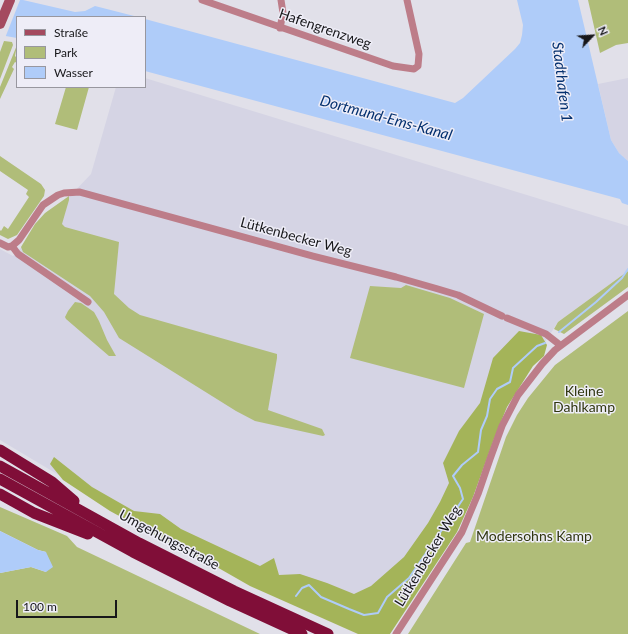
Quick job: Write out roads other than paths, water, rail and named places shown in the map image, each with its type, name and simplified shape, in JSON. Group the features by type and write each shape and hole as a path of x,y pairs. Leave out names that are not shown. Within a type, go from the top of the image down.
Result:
{"highway":[{"path":"0,450 52,482 88,514"},
{"name":"Umgehungsstraße","path":"0,466 139,543 234,591 328,634"},
{"name":"Umgehungsstraße","path":"0,479 133,552 230,601 302,634"},
{"path":"0,494 34,513 133,552"}],"main road":[{"path":"0,24 10,0"}],"street":[{"name":"Hafengrenzweg","path":"202,0 393,66 414,69 418,66 419,54 407,0"},
{"path":"280,28 283,13 281,0"},
{"name":"Lütkenbecker Weg","path":"12,246 19,240 43,205 58,195 80,192 458,295 504,317 546,334 560,346"},
{"path":"0,243 8,247 12,246 18,254 88,302"},
{"name":"Lütkenbecker Weg","path":"396,634 462,532 478,494 502,426 518,395 542,364 560,346 628,295"}],"water":[{"path":"0,0 23,0 75,12 85,11 95,6 134,16 16,16 16,38 0,35"},
{"path":"517,0 578,0 611,140 619,153 628,161 628,205 622,203 620,199 146,71 146,19 455,103 463,98 515,49 520,43 523,25"},
{"path":"0,531 38,550 46,552 53,567 46,572 31,567 0,573"}],"waterway":[{"path":"559,332 596,302 622,278 628,269"},
{"path":"296,596 302,588 309,585 321,597 349,609 364,615 378,613 387,597 409,578 463,499 460,488 453,476 462,465 478,452 481,430 487,416 490,399 497,389 510,382 513,368 537,346 545,343"}],"water label":[{"name":"Stadthafen 1","path":"562,82"},
{"name":"Dortmund-Ems-Kanal","path":"386,118"}],"park label":[{"name":"Kleine Dahlkamp","path":"584,400"},
{"name":"Modersohns Kamp","path":"534,536"}]}
